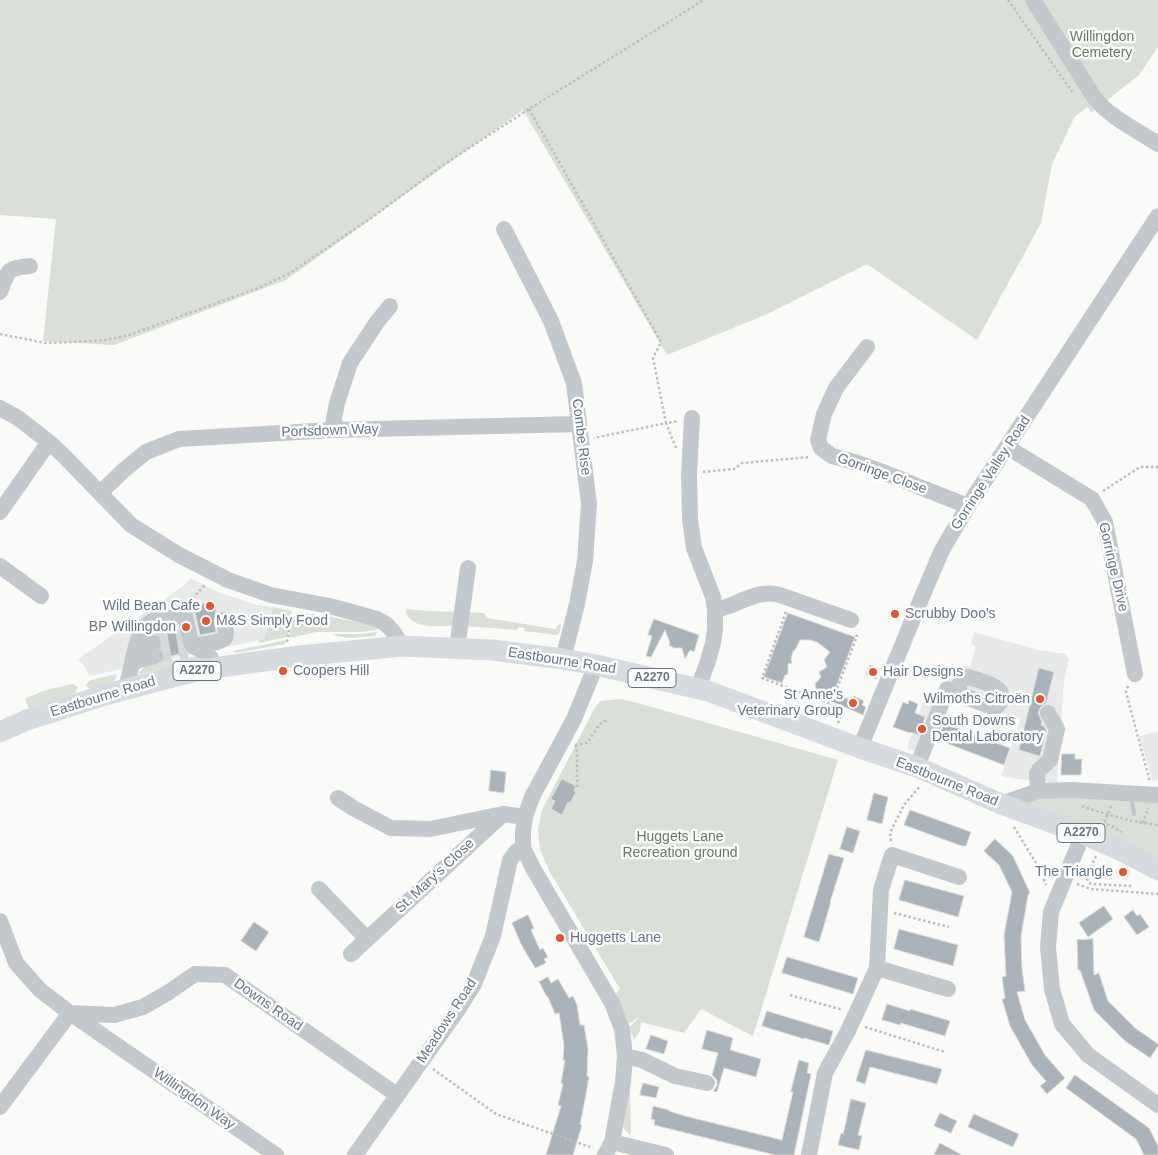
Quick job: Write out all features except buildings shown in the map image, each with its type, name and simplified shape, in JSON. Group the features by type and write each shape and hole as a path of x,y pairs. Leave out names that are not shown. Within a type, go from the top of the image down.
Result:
{"main road":[{"name":"Eastbourne Road","path":"0,732 27,720 108,694 199,670 285,658 402,646 492,650 596,665 698,688 924,770 1001,804 1103,842 1158,870"}],"street":[{"path":"1033,0 1094,97 1105,109 1158,144"},
{"name":"Gorringe Valley Road","path":"860,748 942,550 968,506 1158,216"},
{"name":"Combe Rise","path":"504,229 551,321 574,383 582,441 589,504 585,561 577,604 563,659"},
{"path":"0,292 7,273 15,267 30,266"},
{"path":"332,430 337,404 350,363 390,306"},
{"name":"Gorringe Close","path":"867,347 836,388 824,414 818,440 821,448 832,456 858,463 968,506"},
{"path":"0,408 18,418 63,454 131,525 179,555 228,580 271,595 330,606 377,619 390,627 402,646"},
{"path":"692,418 689,473 690,518 694,548 714,597 715,610 713,643 698,688"},
{"name":"Portsdown Way","path":"100,493 146,452 179,439 332,430 579,424"},
{"path":"0,512 49,442"},
{"name":"Gorringe Drive","path":"1007,447 1092,499 1105,522 1135,671"},
{"path":"0,566 41,596"},
{"path":"458,648 468,568"},
{"path":"715,610 769,592 851,620"},
{"path":"126,689 142,629 152,621 185,615 191,644 222,667"},
{"path":"222,667 221,644 226,634 224,620"},
{"path":"191,644 217,642 224,638"},
{"path":"134,656 154,650"},
{"path":"596,665 574,719 532,797 525,817 523,848 612,1003 622,1029 625,1056 623,1082 608,1150 666,1155"},
{"path":"924,770 947,690 957,693"},
{"path":"1038,791 1037,774 1050,760 1057,729 1048,714"},
{"path":"1001,804 1038,791 1071,790 1156,795"},
{"path":"338,798 391,828 430,829 503,814 525,817"},
{"name":"St. Mary's Close","path":"351,954 503,814"},
{"path":"1083,834 1051,912 1048,947 1052,989 1062,1024 1088,1055 1158,1105"},
{"name":"Meadows Road","path":"355,1155 474,984 493,936 510,860 517,851 523,848"},
{"path":"809,1155 826,1073 877,968 881,890 892,855 959,877"},
{"path":"319,889 368,939"},
{"path":"0,921 16,963 40,990 70,1013 0,1107"},
{"path":"877,968 948,989"},
{"name":"Downs Road","path":"70,1013 114,1015 143,1008 195,974 225,975 397,1095"},
{"name":"Willingdon Way","path":"70,1013 276,1155"},
{"path":"113,1042 114,1015"},
{"path":"625,1056 642,1060 675,1076 707,1083"}],"path":[{"path":"0,334 46,343 112,339 129,335 258,288 290,273 371,218 443,165 703,0"},
{"path":"1008,0 1077,98"},
{"path":"529,109 661,342 653,358 666,423 582,441"},
{"path":"689,473 734,469 742,463 810,458 821,448"},
{"path":"1092,499 1140,467 1158,467"},
{"path":"186,604 207,583"},
{"path":"285,658 295,599"},
{"path":"791,599 762,678 831,704"},
{"path":"829,710 857,636 853,633 851,620"},
{"path":"1135,671 1126,692 1156,795"},
{"path":"577,789 578,748 575,745 587,743 600,724 607,720"},
{"path":"892,855 890,833 924,770"},
{"path":"1001,804 1046,883 1047,900 1051,912"},
{"path":"1079,805 1107,815 1158,825"},
{"path":"1107,815 1105,821 1107,824 1127,834"},
{"path":"1103,842 1086,877 1089,882 1092,884 1132,886"},
{"path":"1064,879 1091,889 1158,894"},
{"path":"880,909 949,927"},
{"path":"790,995 945,1052"},
{"path":"422,1060 496,1114 608,1150"}],"shaded area":[{"path":"190,578 218,592 257,605 273,607 264,639 89,676 86,668 78,659 186,584"},
{"path":"974,632 1039,650 1065,654 1069,659 1064,681 1057,783 1001,776 1021,718 983,712 945,701 927,756 907,748 925,697 937,702 948,673 959,677 964,666 970,667 976,646 971,644"},
{"path":"1158,731 1158,780 1153,782 1138,737"}],"green space":[{"name":"Willingdon Cemetery","path":"0,0 1158,0 1158,47 1139,75 1091,113 1088,107 1075,116 1052,164 1041,223 977,340 867,264 765,315 667,355 523,110 286,280 114,345 43,341 56,219 0,215"},
{"path":"273,607 292,611 287,637 259,643 259,640 264,639"},
{"path":"406,609 458,612 454,626 432,626 412,621"},
{"path":"464,612 484,613 487,618 555,629 561,623 560,632 557,635 524,631 525,628 518,627 517,630 464,626"},
{"path":"301,613 373,625 377,630 316,632 289,638 293,617"},
{"path":"377,632 375,636 347,638 332,634 360,634"},
{"path":"286,640 285,644 235,653 233,651"},
{"path":"197,656 198,660 139,673 145,666"},
{"path":"117,674 112,684 92,690 86,685 91,680"},
{"path":"72,684 78,687 75,693 31,710 28,707 25,699 43,691"},
{"name":"Huggets Lane Recreation ground","path":"620,699 838,760 753,1036 701,1009 684,1033 641,1022 640,1031 634,1040 629,1027 638,1019 629,1024 616,993 620,989 550,872 540,850 538,829 542,810 593,711 600,701"},
{"path":"1046,797 1158,801 1158,860 1131,845 1029,803 1030,800"},
{"path":"627,1090 630,1090 631,1136 624,1129 623,1124"}],"waterway":[{"path":"1132,802 1134,814"}],"tunnel":[{"path":"153,643 185,637"},
{"path":"155,656 187,650"}],"place":[{"name":"Wild Bean Cafe","path":"210,606"},
{"name":"Scrubby Doo's","path":"895,614"},
{"name":"M&S Simply Food","path":"206,621"},
{"name":"BP Willingdon","path":"186,627"},
{"name":"Coopers Hill","path":"283,671"},
{"name":"Hair Designs","path":"873,672"},
{"name":"Wilmoths Citroën","path":"1040,699"},
{"name":"St Anne's Veterinary Group","path":"853,703"},
{"name":"South Downs Dental Laboratory","path":"922,729"},
{"name":"The Triangle","path":"1123,872"},
{"name":"Huggetts Lane","path":"560,938"}]}
